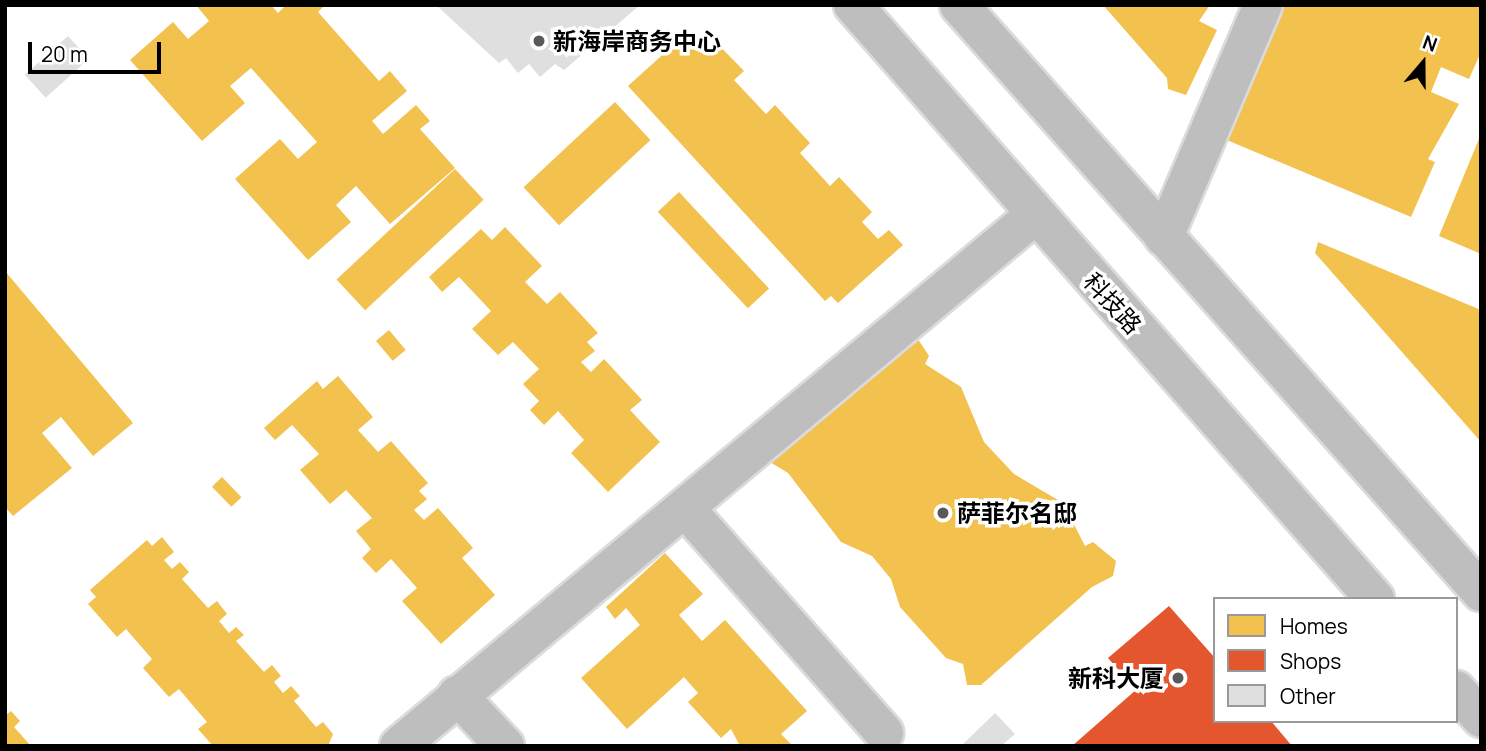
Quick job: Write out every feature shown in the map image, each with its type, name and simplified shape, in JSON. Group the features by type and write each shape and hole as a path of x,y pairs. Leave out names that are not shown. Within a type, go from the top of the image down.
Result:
{"main road":[{"name":"科技路","path":"853,5 1373,597"},
{"path":"959,5 1481,592"},
{"path":"1164,237 1263,5"},
{"path":"400,746 457,695 686,509 1035,215"},
{"path":"686,509 884,733"},
{"path":"1458,692 1481,718"},
{"path":"457,695 505,746"}],"building: Homes":[{"path":"196,5 271,5 278,13 286,5 325,5 318,12 379,81 390,71 407,91 372,121 383,134 416,105 430,121 420,129 455,168 390,224 356,186 336,205 351,222 308,260 235,179 280,139 298,159 317,142 251,68 230,86 245,103 202,141 130,60 173,22 188,39 209,21"},
{"path":"1103,5 1210,5 1199,21 1217,30 1186,95 1168,89 1167,78"},
{"path":"1279,5 1481,5 1481,52 1469,79 1441,67 1431,92 1459,104 1428,159 1435,162 1411,217 1222,138"},
{"path":"690,30 703,44 711,37 744,71 734,80 766,114 775,105 810,143 800,153 830,186 839,177 872,212 862,222 878,239 889,230 903,245 838,303 831,296 825,301 628,86"},
{"path":"615,102 650,140 559,225 524,187"},
{"path":"1481,134 1481,254 1439,236"},
{"path":"455,169 484,200 365,310 337,279"},
{"path":"679,192 769,289 748,308 658,212"},
{"path":"505,227 542,266 525,282 547,304 560,292 598,333 587,342 595,351 581,362 591,372 604,359 642,400 630,410 660,442 608,492 571,453 584,440 558,411 544,425 530,410 539,401 523,384 539,369 513,342 498,355 472,329 491,311 459,277 442,292 429,277 481,229 492,240"},
{"path":"1318,242 1481,310 1481,442 1315,253"},
{"path":"5,271 133,423 93,456 61,417 42,433 72,468 13,516 5,507"},
{"path":"389,330 406,350 393,361 376,341"},
{"name":"萨菲尔名邸","path":"914,333 929,356 925,364 961,387 984,442 1014,474 1063,503 1085,546 1093,542 1116,561 1113,576 1092,587 981,685 967,685 963,664 946,658 900,607 891,579 872,556 841,542 788,473 770,462"},
{"path":"338,376 373,417 358,430 378,452 391,441 428,483 419,491 427,499 414,510 424,520 438,508 473,548 462,558 495,595 441,644 402,601 417,588 391,559 376,573 362,558 371,549 356,531 372,518 346,490 330,504 300,470 319,454 292,425 275,440 264,428 317,381 323,389"},
{"path":"222,477 241,497 231,507 212,487"},
{"path":"162,537 174,552 164,560 172,569 180,562 189,572 182,579 208,608 217,601 227,614 219,621 229,633 236,627 244,635 236,641 264,672 272,665 281,676 274,682 283,693 291,686 300,696 294,701 316,727 323,722 333,734 328,746 213,746 198,729 207,722 179,689 169,697 143,668 152,659 126,629 117,637 88,604 96,597 90,590 147,540 152,546"},
{"path":"665,553 703,594 679,615 702,641 725,620 807,711 781,734 793,746 740,746 731,729 721,738 688,702 698,693 684,677 627,729 581,678 640,625 626,608 615,619 606,607"},
{"path":"11,711 20,721 14,727 31,746 5,746 5,716"}],"building: Shops":[{"name":"新科大厦","path":"1169,606 1213,656 1213,723 1273,723 1292,746 1072,746 1145,682 1132,667 1123,675 1108,658"}],"building: Other":[{"name":"新海岸商务中心","path":"436,5 640,5 564,70 555,64 540,77 529,64 518,73 506,58 499,63"},
{"path":"68,36 89,59 46,98 25,75"},
{"path":"995,713 1015,734 1001,746 961,746"}],"place":[{"name":"新海岸商务中心","path":"539,41"},
{"name":"萨菲尔名邸","path":"943,513"},
{"name":"新科大厦","path":"1178,678"}]}
